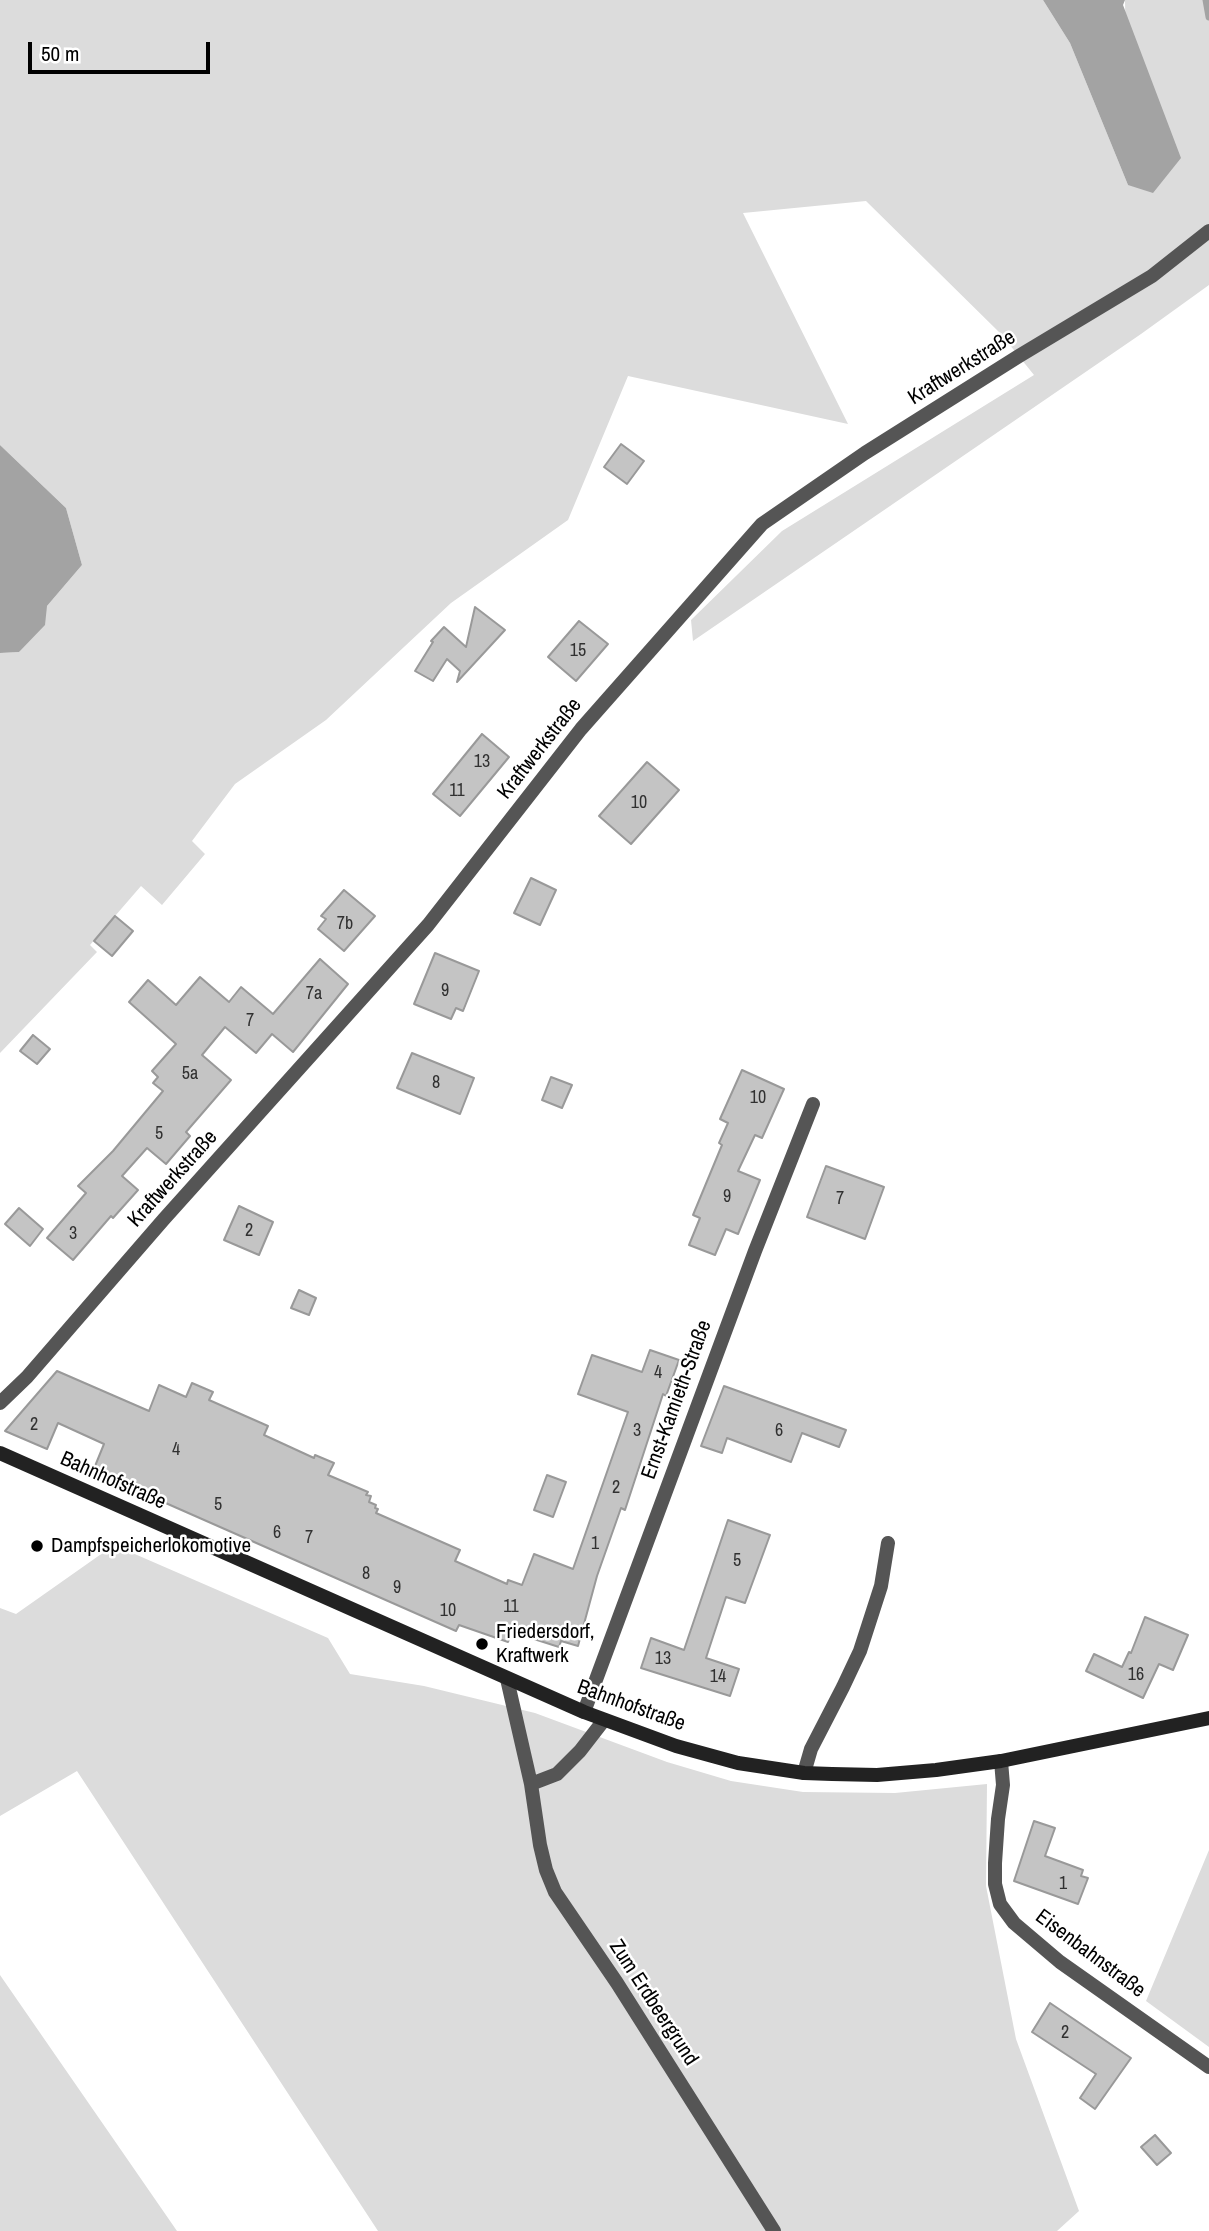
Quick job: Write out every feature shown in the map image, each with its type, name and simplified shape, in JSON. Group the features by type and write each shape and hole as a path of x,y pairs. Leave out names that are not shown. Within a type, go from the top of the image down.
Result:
{"main road":[{"name":"Bahnhofstraße","path":"0,1453 584,1712 676,1746 727,1760 804,1773 897,1774 1001,1761 1209,1718"}],"street":[{"name":"Kraftwerkstraße","path":"0,1403 27,1377 164,1219 428,925 581,729 762,524 865,453 1152,276 1209,231"},
{"name":"Ernst-Kamieth-Straße","path":"584,1712 750,1264 813,1104"},
{"path":"804,1773 811,1749 860,1651 881,1586 888,1543"},
{"name":"Zum Erdbeergrund","path":"507,1679 531,1784 540,1845 555,1892 617,1983 775,2231"},
{"path":"531,1784 557,1774 580,1751 604,1720"},
{"name":"Eisenbahnstraße","path":"1001,1761 1003,1785 995,1874 1000,1904 1014,1923 1060,1962 1209,2067"}],"shaded area":[{"path":"0,0 1043,0 1070,43 1128,185 1125,0 1209,0 1209,285 693,641 691,620 782,531 1034,375 1001,334 866,201 743,213 848,424 628,376 568,520 451,603 326,720 235,784 192,841 205,854 162,905 141,886 90,945 97,952 0,1053 0,653 19,652 47,606 82,565 66,508 0,445"},
{"path":"1043,0 1125,0 1123,5 1181,158 1153,193 1128,185 1070,43"},
{"path":"0,445 66,508 82,565 47,606 45,625 19,652 0,653"},
{"path":"114,1545 328,1638 350,1674 424,1686 535,1713 667,1762 731,1781 803,1792 895,1793 987,1784 986,1886 1016,2039 1079,2211 1057,2231 378,2231 77,1771 0,1816 0,1608 16,1614"},
{"path":"1209,1850 1209,2047 1146,2001"},
{"path":"0,1975 177,2231 0,2231"}],"building":[{"path":"621,444 644,461 627,484 604,467"},
{"path":"475,607 505,630 457,682 460,671 447,659 433,681 415,671 433,642 431,641 444,627 466,647"},
{"path":"579,621 608,644 576,681 548,657"},
{"path":"482,734 509,757 460,816 433,794"},
{"path":"647,762 679,790 631,844 599,816"},
{"path":"531,878 556,890 540,925 514,913"},
{"path":"344,890 375,916 344,951 318,929 326,919 321,916"},
{"path":"115,916 133,931 112,956 94,941"},
{"path":"435,953 479,971 463,1011 456,1008 451,1019 414,1004"},
{"path":"320,959 348,984 293,1052 272,1034 256,1053 225,1027 202,1055 231,1080 186,1132 190,1136 166,1164 147,1148 122,1176 138,1190 73,1260 47,1238 86,1193 78,1186 113,1151 163,1091 153,1083 158,1077 152,1071 176,1044 129,1002 148,980 176,1005 200,977 229,1002 241,987 273,1014"},
{"path":"33,1035 50,1049 37,1064 20,1051"},
{"path":"412,1053 474,1078 460,1114 397,1088"},
{"path":"742,1070 784,1089 762,1138 755,1135 738,1171 760,1180 738,1234 726,1229 715,1255 689,1245 700,1218 693,1215 722,1145 719,1143 728,1123 720,1119"},
{"path":"551,1077 572,1085 562,1108 542,1100"},
{"path":"826,1166 884,1187 865,1239 807,1217"},
{"path":"239,1206 273,1222 259,1255 224,1240"},
{"path":"19,1208 43,1229 30,1246 5,1224"},
{"path":"299,1290 316,1298 309,1315 291,1308"},
{"path":"650,1350 679,1360 666,1396 663,1394 625,1510 621,1508 597,1576 578,1646 561,1641 559,1647 512,1632 508,1642 459,1625 456,1631 93,1471 104,1444 58,1423 47,1449 5,1431 57,1371 149,1411 159,1385 186,1397 192,1383 213,1392 209,1400 268,1426 264,1435 314,1458 315,1455 334,1463 328,1475 368,1492 366,1495 371,1496 369,1502 378,1509 376,1513 460,1550 455,1561 507,1584 508,1580 522,1585 534,1554 573,1569 628,1412 578,1394 592,1355 642,1372"},
{"path":"724,1386 846,1430 839,1447 802,1433 791,1462 727,1438 722,1453 701,1446"},
{"path":"547,1475 566,1482 553,1517 534,1510"},
{"path":"728,1520 770,1535 745,1603 726,1597 706,1658 739,1669 730,1696 641,1668 651,1638 684,1650"},
{"path":"1145,1617 1188,1635 1173,1670 1159,1664 1143,1698 1086,1671 1094,1654 1122,1667 1129,1652 1131,1653"},
{"path":"1034,1821 1055,1828 1045,1856 1083,1870 1081,1876 1088,1878 1078,1904 1014,1881"},
{"path":"1050,2003 1131,2058 1095,2109 1080,2098 1096,2074 1032,2032"},
{"path":"1155,2135 1171,2153 1157,2165 1141,2147"}],"waterway":[{"path":"1206,0 1209,17"}],"place":[{"name":"Dampfspeicherlokomotive","path":"37,1546"},
{"name":"Friedersdorf, Kraftwerk","path":"482,1644"}]}
